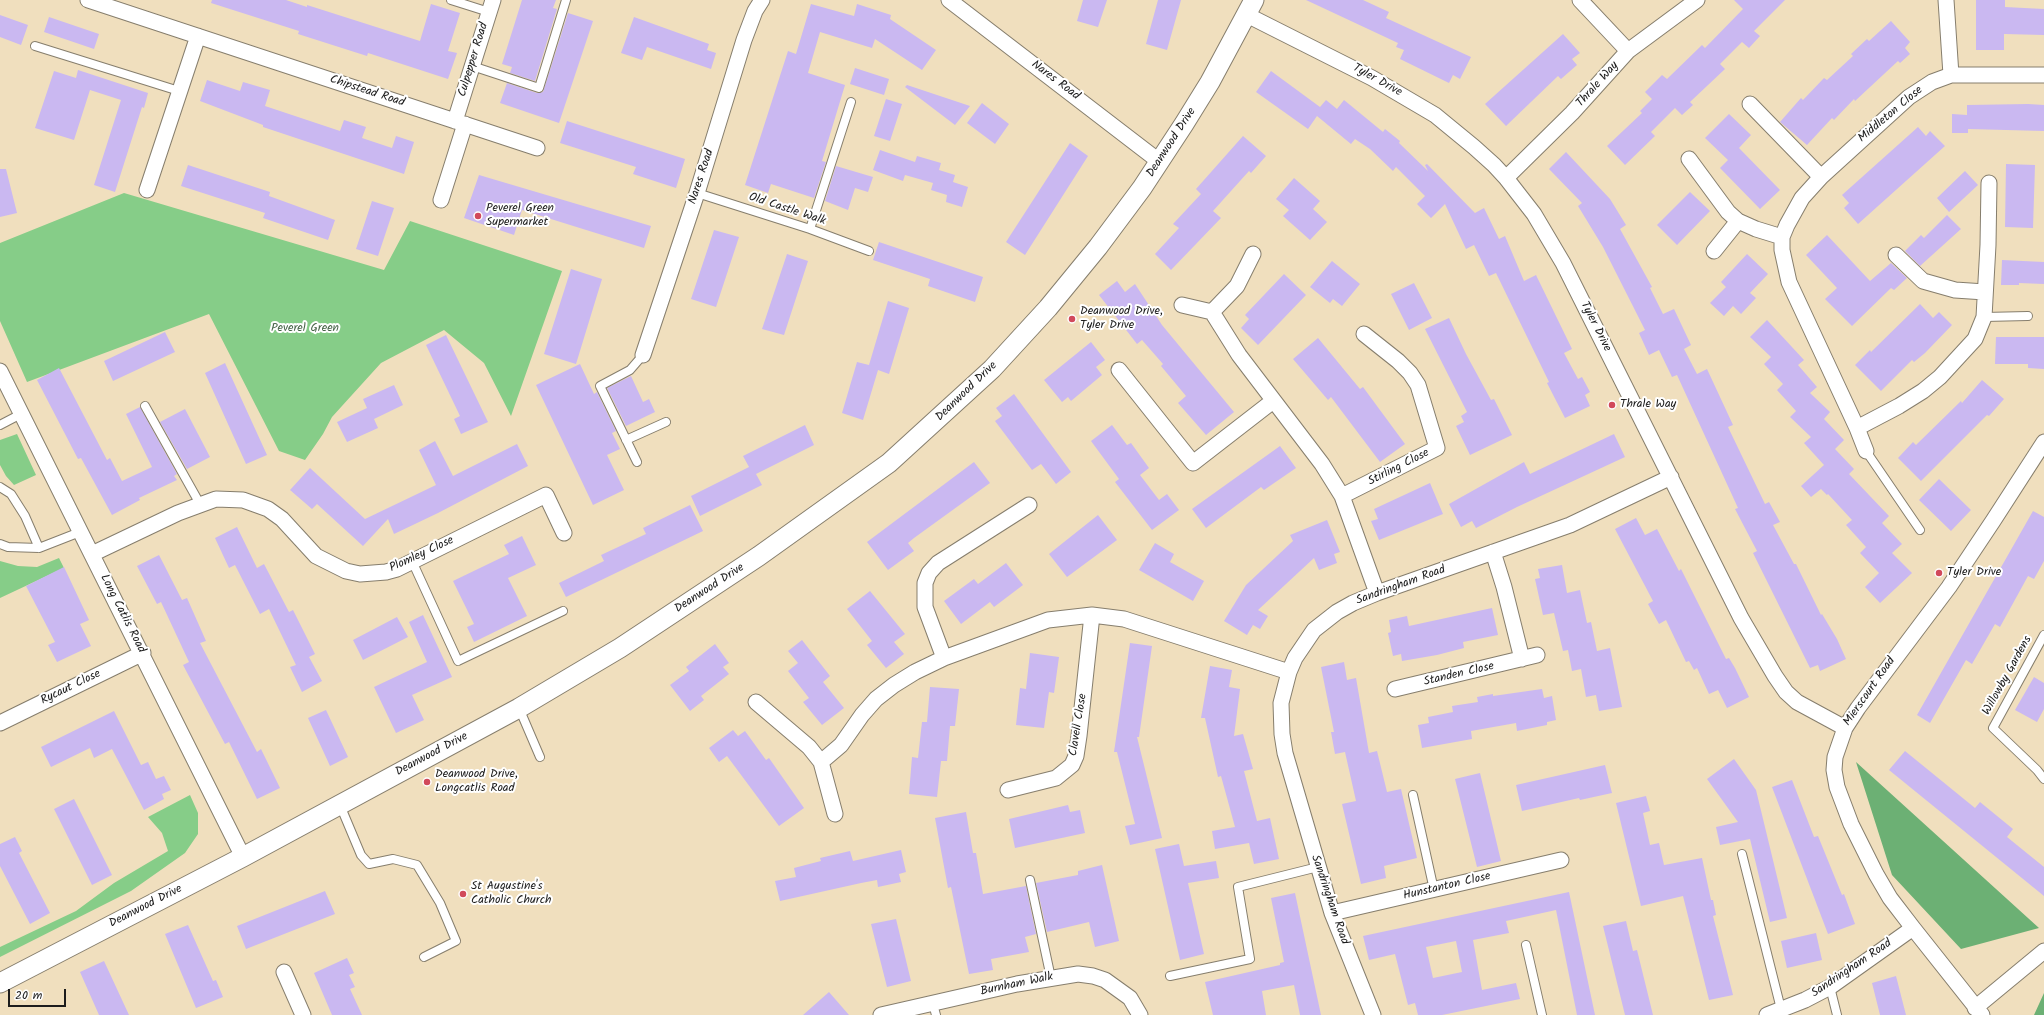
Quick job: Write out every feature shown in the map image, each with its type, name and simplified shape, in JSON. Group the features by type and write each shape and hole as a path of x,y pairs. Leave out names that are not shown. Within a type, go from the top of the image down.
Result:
{"street":[{"name":"Chipstead Road","path":"90,0 537,148"},
{"name":"Nares Road","path":"643,355 697,193 744,40 755,11 762,0"},
{"name":"Nares Road","path":"949,0 1160,162"},
{"path":"1580,0 1628,51"},
{"name":"Thrale Way","path":"1506,178 1572,113 1628,51 1697,0"},
{"path":"1946,0 1952,75"},
{"name":"Culpepper Road","path":"441,200 472,66 491,6"},
{"name":"Deanwood Drive","path":"0,983 244,857 519,708 620,648 759,556 889,463 960,400 1024,334 1098,247 1160,162 1210,82 1251,7"},
{"name":"Tyler Drive","path":"1251,7 1435,115 1474,147 1506,178 1534,214 1563,263 1741,618 1775,676 1786,692 1797,702 1845,728"},
{"path":"147,190 198,36"},
{"name":"Middleton Close","path":"1866,451 1857,428 1789,282 1782,250 1782,237 1787,225 1802,198 1821,177 1909,97 1932,82 1952,75 2044,75"},
{"path":"1750,104 1821,177"},
{"path":"1689,159 1728,212 1738,222 1756,230 1782,237"},
{"path":"1857,428 1899,406 1940,377 1975,339 1984,317 1988,183"},
{"path":"1714,251 1738,222"},
{"path":"1212,312 1237,286 1253,254"},
{"path":"1896,255 1923,281 1955,290 1985,292"},
{"path":"1182,306 1212,312 1239,355 1334,481 1342,496 1378,593"},
{"name":"Stirling Close","path":"1342,496 1437,448 1418,385 1410,373 1398,361 1364,334"},
{"path":"1119,370 1192,463 1273,401"},
{"name":"Long Catlis Road","path":"0,371 80,532 143,653 244,857"},
{"name":"Mierscourt Road","path":"1979,1012 1890,898 1851,824 1837,787 1834,770 1834,757 1845,728 1889,665 1949,587 2044,442"},
{"name":"Sandringham Road","path":"1373,1015 1332,913 1294,791 1282,734 1281,703 1289,672 1304,643 1314,630 1337,612 1378,593 1570,525 1671,477"},
{"name":"Plomley Close","path":"92,554 200,504 216,499 230,498 243,500 268,509 282,519 316,556 346,571 372,574 386,572 412,561 546,495 564,533"},
{"path":"944,658 925,607 925,583 929,573 938,562 1029,504"},
{"path":"1493,552 1510,609 1522,659"},
{"path":"821,762 841,745 862,715 876,699 915,672 944,658 1048,620 1092,615 1124,619 1145,624 1289,672"},
{"name":"Clavell Close","path":"1008,790 1056,778 1072,765 1076,756 1079,736 1092,615"},
{"name":"Rycaut Close","path":"0,724 143,653"},
{"name":"Standen Close","path":"1395,689 1537,655"},
{"path":"756,702 809,747 821,762 836,814"},
{"name":"Hunstanton Close","path":"1332,913 1561,860"},
{"name":"Sandringham Road","path":"1767,1015 1805,1000 1830,987 1913,928"},
{"path":"1979,1012 2044,951"},
{"path":"284,972 303,1015"},
{"name":"Burnham Walk","path":"880,1015 934,1009 1051,978 1078,974 1105,980 1130,998 1140,1015"}],"lane":[{"path":"451,0 491,6"},
{"path":"472,66 539,88 566,0"},
{"path":"35,46 179,91"},
{"path":"810,229 851,102"},
{"name":"Old Castle Walk","path":"697,193 810,229 869,251"},
{"path":"1984,317 2028,316"},
{"path":"637,462 600,386 630,370 643,355"},
{"path":"145,406 200,504"},
{"path":"0,425 21,414"},
{"path":"626,440 666,422"},
{"path":"1866,451 1920,530"},
{"path":"0,487 11,494 25,516 39,548"},
{"path":"0,544 8,547 39,548 80,532"},
{"path":"412,561 458,662 563,610"},
{"name":"Willowby Gardens","path":"2044,635 1994,728 2037,770 2044,779"},
{"path":"519,708 540,757"},
{"path":"1413,795 1434,890"},
{"path":"340,805 361,855 369,864 394,859 417,865 440,903 456,941 424,957"},
{"path":"1742,854 1781,1009"},
{"path":"1170,976 1250,959 1238,887 1318,867"},
{"path":"1030,880 1051,978"},
{"path":"1526,945 1542,1015"},
{"path":"1830,987 1837,1015"}],"green space":[{"name":"Peverel Green","path":"124,193 384,270 410,221 562,271 511,416 484,363 444,330 381,363 332,417 323,434 305,460 279,451 209,314 27,382 0,321 0,243"},
{"path":"17,434 36,475 14,485 6,476 0,465 0,440"},
{"path":"59,558 64,568 0,598 0,561 18,566 37,567"},
{"path":"1856,762 2039,928 1961,949 1892,875"},
{"path":"190,795 198,813 198,834 185,853 131,891 0,957 0,947 76,911 114,883 168,851 162,833 148,817"},
{"path":"2044,993 2044,1015 2034,1015"}],"building":[{"path":"212,0 286,0 307,7 307,5 420,41 431,4 460,13 448,51 457,53 448,79 368,53 367,56 298,34 299,31 211,3"},
{"path":"522,0 556,0 553,8 557,9 535,81 510,73 512,67 502,64"},
{"path":"1083,0 1107,0 1098,27 1077,21"},
{"path":"1158,0 1181,0 1167,50 1146,44"},
{"path":"1306,0 1363,0 1389,12 1386,18 1471,57 1460,79 1453,75 1449,83 1400,59 1404,50 1396,47 1398,43"},
{"path":"1734,0 1785,0 1754,31 1760,36 1749,48 1742,42 1720,64 1725,69 1690,102 1693,105 1682,115 1675,108 1651,132 1655,136 1625,165 1607,146 1642,113 1640,111 1652,99 1645,92 1662,75 1667,79 1702,45 1705,48 1743,9"},
{"path":"1976,0 2005,0 2005,7 2044,9 2044,35 2004,34 2004,50 1976,50"},
{"path":"811,4 854,16 857,4 891,15 890,19 936,50 922,70 875,39 872,48 820,32 808,73 845,85 822,161 826,162 814,198 771,184 768,193 745,185 788,51 796,54"},
{"path":"568,13 593,21 559,123 500,103 507,83 537,93 543,92"},
{"path":"0,15 28,25 21,45 0,37"},
{"path":"49,17 99,34 94,49 44,32"},
{"path":"634,17 709,44 707,50 716,53 711,69 647,47 642,60 621,53"},
{"path":"1891,21 1910,42 1905,48 1910,54 1900,63 1898,61 1855,101 1854,99 1834,120 1832,118 1807,145 1780,122 1801,98 1803,100 1824,78 1827,80 1853,56 1851,54 1867,39 1869,41"},
{"path":"1563,34 1580,53 1572,59 1577,65 1561,79 1558,76 1506,126 1485,104"},
{"path":"855,68 889,79 884,95 850,84"},
{"path":"78,70 148,93 144,108 142,107 115,192 94,185 121,100 90,90 74,140 35,128 54,71 76,78"},
{"path":"1271,71 1320,107 1326,100 1337,109 1344,100 1383,132 1385,129 1400,141 1399,143 1428,171 1425,165 1427,164 1475,213 1484,208 1499,239 1505,236 1524,281 1536,275 1572,349 1564,353 1578,379 1582,377 1590,392 1585,395 1590,406 1565,418 1547,383 1549,382 1496,273 1489,276 1474,245 1466,249 1445,204 1431,218 1417,204 1425,196 1396,167 1393,171 1370,149 1355,139 1351,144 1317,116 1308,129 1256,92"},
{"path":"207,80 240,91 243,82 270,90 265,106 340,131 344,120 366,127 362,138 392,148 396,136 414,142 404,174 263,127 263,125 200,101"},
{"path":"907,85 970,106 955,125 905,87"},
{"path":"886,99 902,104 890,141 874,136"},
{"path":"982,103 1009,124 995,144 967,123"},
{"path":"1967,105 2044,105 2044,131 1968,129 1968,133 1952,133 1952,114 1967,115"},
{"path":"1729,114 1751,135 1739,148 1780,190 1760,209 1720,168 1728,160 1705,138"},
{"path":"567,121 685,159 676,188 633,174 636,167 560,143"},
{"path":"1918,127 1926,136 1930,131 1945,146 1858,224 1844,208 1849,203 1842,195"},
{"path":"1243,136 1266,156 1251,173 1249,171 1213,211 1221,218 1171,270 1155,254 1179,228 1173,224 1201,194 1196,189"},
{"path":"1070,143 1088,156 1025,255 1006,242"},
{"path":"880,150 915,162 917,156 941,163 939,170 955,175 953,182 968,187 962,207 946,202 947,195 931,190 933,183 905,175 903,181 873,170"},
{"path":"1566,152 1610,199 1626,225 1620,229 1652,287 1650,288 1663,314 1674,309 1691,345 1684,349 1697,374 1707,369 1733,425 1728,427 1765,504 1769,502 1780,522 1773,525 1794,564 1796,564 1821,615 1822,614 1837,639 1846,659 1820,671 1818,665 1810,668 1753,553 1757,551 1735,509 1738,508 1677,375 1672,377 1659,350 1649,355 1639,333 1645,330 1603,247 1578,206 1582,203 1549,169"},
{"path":"2006,164 2035,165 2033,228 2005,227"},
{"path":"188,165 270,192 269,196 335,220 328,240 263,218 265,213 181,186"},
{"path":"836,166 873,177 868,192 855,188 848,210 825,201"},
{"path":"0,169 6,169 17,213 0,217"},
{"path":"1965,171 1978,185 1949,212 1937,198"},
{"path":"479,175 651,226 644,248 522,210 514,235 464,218"},
{"path":"1294,178 1320,201 1313,209 1327,222 1310,240 1283,216 1289,210 1276,199"},
{"path":"1690,192 1710,211 1677,245 1657,225"},
{"path":"372,201 394,208 378,256 356,249"},
{"path":"1947,215 1961,229 1920,266 1905,251 1921,235 1924,238"},
{"path":"714,230 739,237 716,307 691,299"},
{"path":"1827,235 1870,281 1891,263 1907,278 1894,290 1891,288 1852,326 1825,299 1837,288 1806,255"},
{"path":"879,242 983,277 975,302 928,286 930,279 873,260"},
{"path":"787,254 808,261 784,335 762,329"},
{"path":"1747,254 1768,274 1750,293 1756,298 1741,314 1733,306 1724,316 1710,303 1726,287 1721,282"},
{"path":"2002,260 2044,262 2044,284 2019,283 2019,285 2001,285"},
{"path":"1332,261 1360,284 1342,306 1333,299 1330,303 1310,287"},
{"path":"571,269 602,279 576,364 544,354"},
{"path":"1284,274 1306,295 1258,345 1241,328 1249,319 1245,315"},
{"path":"1117,281 1125,292 1135,284 1162,325 1234,412 1206,435 1178,403 1186,396 1161,366 1163,364 1142,340 1137,344 1099,295"},
{"path":"1414,283 1432,318 1409,330 1391,294"},
{"path":"888,301 909,308 889,374 878,370 863,420 842,413 857,362 869,365"},
{"path":"1920,304 1933,318 1939,312 1952,325 1925,353 1914,362 1912,360 1881,391 1855,365 1870,350 1871,352"},
{"path":"1449,318 1466,354 1491,400 1494,399 1512,435 1470,455 1456,426 1464,422 1461,416 1467,412 1425,329"},
{"path":"1767,320 1804,360 1798,365 1817,387 1810,393 1830,412 1824,419 1844,440 1835,449 1854,469 1849,474 1889,516 1882,523 1902,544 1892,553 1912,573 1880,603 1865,587 1879,573 1860,553 1866,547 1846,525 1852,520 1828,494 1827,495 1821,489 1811,497 1801,486 1824,465 1804,443 1811,437 1790,417 1796,411 1777,390 1783,384 1764,364 1771,357 1750,337"},
{"path":"165,332 175,352 113,381 104,361"},
{"path":"446,335 488,422 461,434 454,419 460,416 426,345"},
{"path":"1996,337 2044,337 2044,369 2028,368 2028,364 1995,364"},
{"path":"1318,338 1360,389 1363,387 1405,444 1380,462 1331,397 1328,400 1293,359"},
{"path":"1091,342 1105,360 1096,367 1102,375 1071,401 1068,397 1062,402 1044,380"},
{"path":"225,363 267,455 246,464 205,373"},
{"path":"580,364 594,394 597,392 616,431 612,433 620,449 607,455 624,490 593,505 536,385"},
{"path":"59,368 107,460 110,458 122,481 152,467 126,414 140,407 177,474 174,476 177,480 139,498 140,500 112,515 81,458 78,459 37,380"},
{"path":"631,376 643,402 649,399 655,412 626,426 607,388"},
{"path":"1982,380 2004,399 1989,416 1987,415 1921,481 1898,458 1913,442 1916,445 1961,401 1962,403"},
{"path":"394,385 403,405 374,419 378,428 347,442 337,422 367,408 363,399"},
{"path":"1014,394 1071,472 1056,484 1041,464 1032,470 995,421 1002,416 996,408"},
{"path":"185,409 210,457 187,469 160,422"},
{"path":"805,425 814,445 756,474 762,485 700,516 691,496 749,467 743,456"},
{"path":"1112,425 1127,445 1131,443 1149,468 1140,475 1159,500 1167,494 1179,510 1152,530 1115,482 1119,479 1091,441"},
{"path":"1614,434 1625,457 1517,507 1476,528 1472,521 1461,527 1449,504 1524,462 1530,474"},
{"path":"435,441 453,476 517,444 528,466 394,534 388,519 363,546 317,504 312,509 290,490 310,468 365,519 436,485 419,450"},
{"path":"1280,446 1296,468 1264,490 1261,487 1206,528 1192,509"},
{"path":"974,462 990,483 908,543 914,551 888,570 867,542"},
{"path":"1939,479 1971,510 1951,531 1919,500"},
{"path":"1430,483 1443,514 1379,540 1371,521 1378,519 1374,509"},
{"path":"690,505 703,531 566,597 559,583 604,561 601,555 646,534 643,528"},
{"path":"2033,511 2044,517 2044,561 2034,579 2028,576 2000,627 1995,624 1972,664 1966,660 1930,723 1917,715"},
{"path":"1098,515 1117,540 1067,577 1049,554"},
{"path":"1636,518 1645,535 1657,529 1679,571 1681,569 1726,659 1729,658 1749,697 1727,708 1718,690 1709,694 1697,668 1694,670 1689,661 1686,662 1666,620 1659,624 1648,604 1653,601 1615,529"},
{"path":"1327,520 1340,552 1334,554 1337,563 1319,570 1314,558 1258,610 1268,616 1260,629 1253,625 1247,635 1224,621 1246,585 1293,541 1290,535"},
{"path":"237,527 257,568 264,564 289,612 293,610 315,654 309,657 322,681 302,692 290,667 296,665 269,609 260,614 235,565 229,568 215,538"},
{"path":"522,536 536,565 508,578 527,616 474,642 467,627 474,624 453,581 509,554 504,545"},
{"path":"1155,543 1174,554 1170,562 1204,581 1193,601 1139,570"},
{"path":"159,555 182,600 187,598 206,641 200,643 257,752 261,749 280,788 257,799 229,742 225,744 183,665 189,662 161,602 157,604 137,566"},
{"path":"1006,563 1023,585 994,607 990,602 961,624 944,601 974,579 978,584"},
{"path":"1562,565 1567,593 1580,590 1587,623 1591,622 1597,651 1610,648 1622,707 1599,711 1596,695 1586,697 1581,669 1572,671 1568,650 1563,651 1554,613 1543,615 1535,579 1540,578 1538,569"},
{"path":"64,567 89,620 80,624 91,646 57,662 48,645 55,642 26,586"},
{"path":"870,591 905,634 894,642 904,654 886,668 867,645 872,641 847,609"},
{"path":"1492,608 1498,635 1463,642 1464,648 1437,655 1402,661 1401,654 1393,656 1388,633 1391,632 1389,620 1407,616 1409,626"},
{"path":"423,615 452,677 412,695 424,720 396,733 374,687 427,662 409,622"},
{"path":"397,617 408,637 363,660 353,640"},
{"path":"802,640 830,676 823,682 844,708 822,725 803,702 809,698 788,671 798,663 788,651"},
{"path":"1130,643 1152,646 1139,737 1137,737 1162,838 1130,845 1125,826 1135,824 1117,752 1114,752"},
{"path":"715,644 729,663 723,667 729,674 701,696 704,700 690,711 670,685 689,671 686,667"},
{"path":"1030,653 1059,657 1054,693 1049,692 1044,728 1016,725 1020,688 1026,689"},
{"path":"1344,662 1347,680 1356,678 1369,753 1377,751 1387,792 1401,789 1417,858 1384,866 1386,878 1361,884 1342,804 1356,801 1345,752 1335,754 1331,732 1334,732 1321,667"},
{"path":"1210,666 1232,670 1229,687 1240,689 1234,736 1243,734 1253,769 1244,771 1257,821 1270,818 1279,859 1254,864 1249,843 1215,849 1212,831 1235,827 1221,776 1218,777 1205,718 1201,718"},
{"path":"2034,677 2044,683 2044,709 2037,722 2015,710"},
{"path":"930,687 959,689 955,726 950,726 947,761 941,761 937,797 909,794 912,757 918,758 922,722 927,722"},
{"path":"1542,689 1544,698 1552,696 1556,720 1547,722 1547,725 1517,731 1516,723 1471,731 1472,739 1422,748 1418,725 1429,723 1428,717 1453,712 1452,706 1478,702 1477,697"},
{"path":"326,710 348,757 330,766 308,718"},
{"path":"114,711 141,765 148,762 156,779 164,776 171,790 162,794 164,799 144,810 112,749 94,758 90,748 51,767 41,747"},
{"path":"733,730 738,736 745,731 766,760 769,758 804,808 779,826 727,756 719,762 709,748"},
{"path":"1905,751 1975,808 1980,802 2013,829 2007,837 2044,867 2044,896 1889,770"},
{"path":"1734,759 1756,790 1787,918 1770,922 1750,839 1720,845 1716,827 1738,822 1707,779"},
{"path":"1605,765 1612,793 1580,800 1579,798 1522,811 1516,785"},
{"path":"1480,773 1501,861 1477,867 1455,779"},
{"path":"1792,780 1814,837 1818,836 1842,895 1844,894 1855,924 1828,934 1772,787"},
{"path":"1646,796 1650,811 1643,813 1650,845 1659,843 1664,865 1702,858 1711,900 1713,900 1716,915 1713,916 1733,995 1709,1000 1683,896 1641,906 1616,803"},
{"path":"74,799 112,875 92,885 54,809"},
{"path":"1068,805 1070,812 1080,810 1085,833 1015,848 1009,819"},
{"path":"966,812 973,853 976,853 983,894 1026,886 1036,934 1025,937 1029,952 991,959 993,970 969,974 951,887 948,888 935,818"},
{"path":"15,837 22,851 19,853 50,913 30,924 0,866 0,844"},
{"path":"1179,844 1184,866 1216,861 1219,878 1188,883 1204,954 1180,960 1155,849"},
{"path":"901,850 906,872 899,874 901,882 878,887 877,880 780,901 775,881 796,877 794,868 821,861 820,858 850,851 853,861"},
{"path":"1102,865 1119,941 1095,947 1089,922 1047,932 1036,883 1078,875 1078,871"},
{"path":"325,891 335,914 246,949 237,926"},
{"path":"1569,892 1595,1015 1577,1015 1556,910 1506,921 1509,933 1473,940 1482,990 1516,983 1520,999 1442,1015 1418,1015 1415,1003 1408,1005 1395,954 1369,960 1363,936","holes":["1456,941 1462,972 1433,978 1426,947"]},
{"path":"1295,893 1321,1015 1300,1015 1294,985 1262,991 1266,1015 1213,1015 1205,982 1280,965 1280,963 1284,962 1271,898"},
{"path":"896,919 911,981 887,987 871,924"},
{"path":"1626,921 1633,951 1637,950 1653,1015 1625,1015 1603,926"},
{"path":"188,925 213,981 216,980 223,997 196,1008 165,934"},
{"path":"1816,933 1822,960 1787,968 1781,941"},
{"path":"347,958 354,973 349,975 355,987 350,989 362,1015 332,1015 314,973"},
{"path":"104,961 129,1015 99,1015 80,972"},
{"path":"1896,976 1906,1015 1880,1015 1872,983"},
{"path":"829,992 849,1015 803,1015"}],"place":[{"name":"Peverel Green Supermarket","path":"478,216"},
{"name":"Deanwood Drive, Tyler Drive","path":"1072,319"},
{"name":"Thrale Way","path":"1612,405"},
{"name":"Tyler Drive","path":"1939,573"},
{"name":"Deanwood Drive, Longcatlis Road","path":"427,782"},
{"name":"St Augustine's Catholic Church","path":"463,894"}]}
